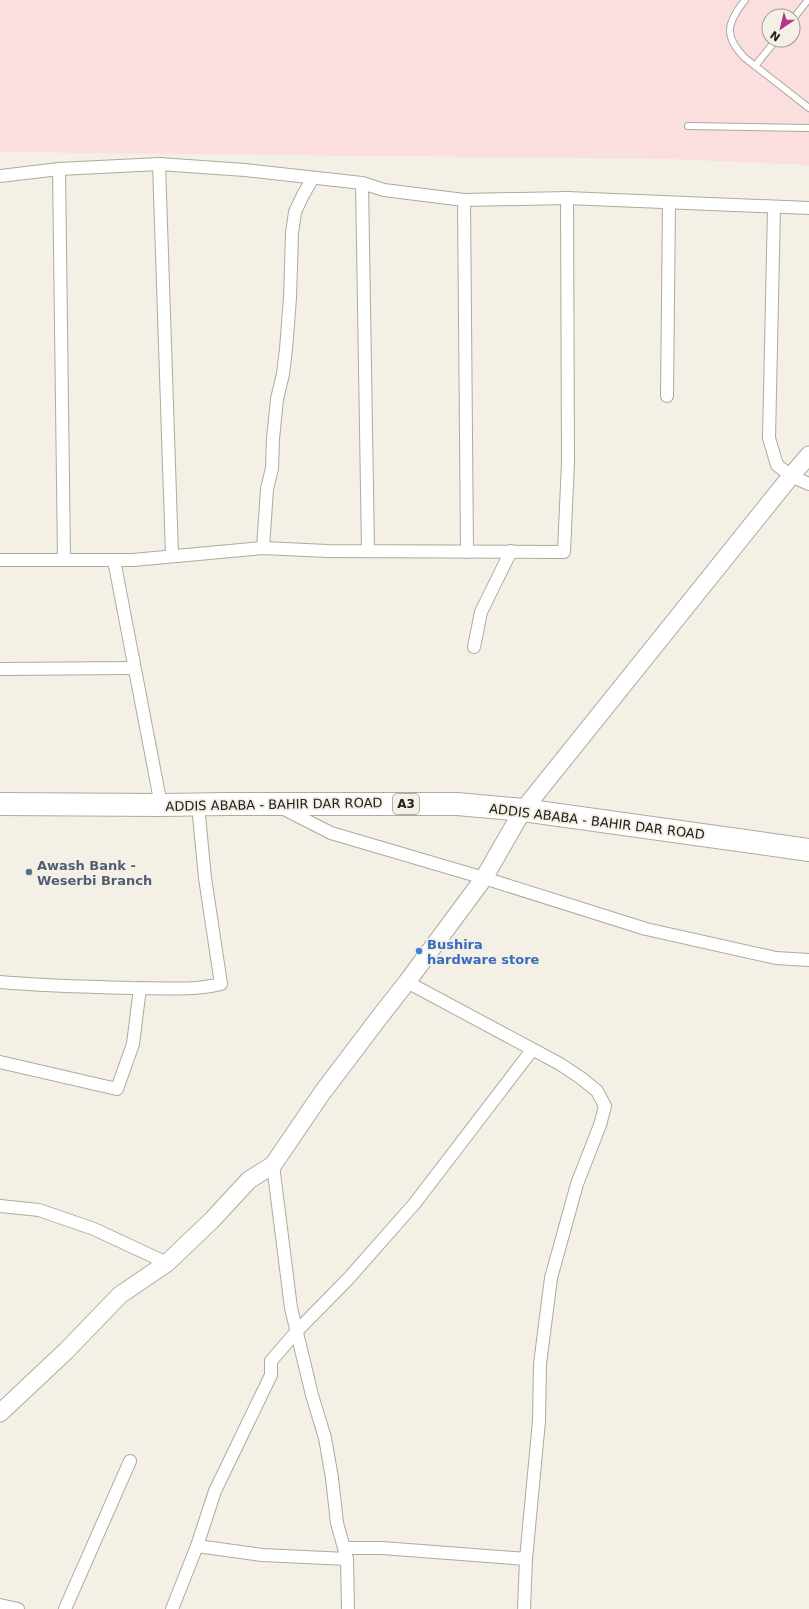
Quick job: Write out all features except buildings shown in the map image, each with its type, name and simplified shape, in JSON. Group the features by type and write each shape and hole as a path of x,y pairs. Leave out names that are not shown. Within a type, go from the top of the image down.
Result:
{"highway":[{"name":"ADDIS ABABA - BAHIR DAR ROAD","path":"0,804 161,806 276,804 457,804 523,810 809,850"}],"street":[{"path":"159,164 172,555"},
{"path":"0,176 60,169 159,164 244,170 362,183 384,190 464,200 567,198 774,208 809,208"},
{"path":"60,169 64,560"},
{"path":"263,548 267,489 272,468 277,399 283,374 286,342 290,298 292,233 296,212 303,195 313,178"},
{"path":"362,183 368,551"},
{"path":"0,560 133,560 172,555 263,548 327,551 564,552 568,454 567,198"},
{"path":"464,200 467,552"},
{"path":"667,396 669,203"},
{"path":"774,208 768,438 777,465 791,476 809,484"},
{"path":"0,1414 66,1351 120,1295 167,1263 212,1220 249,1180 273,1165 322,1093 484,878 523,810 809,455"},
{"path":"474,647 481,612 511,551"},
{"path":"114,560 133,668 161,806"},
{"path":"0,669 133,668"},
{"path":"276,804 331,833 484,878 646,929 776,958 809,960"},
{"path":"0,982 46,986 170,989 208,987 221,984 205,878 198,805"},
{"path":"407,982 560,1064 597,1091 605,1106 600,1125 577,1184 551,1278 540,1364 539,1421 526,1559 524,1609"},
{"path":"0,1062 117,1089 133,1044 140,988"},
{"path":"172,1609 197,1546 215,1492 271,1375 271,1361 296,1332 349,1278 416,1202 532,1050"},
{"path":"273,1165 291,1308 296,1332 325,1438 332,1478 337,1524 345,1553 349,1584 348,1609"},
{"path":"0,1206 39,1210 94,1229 167,1263"},
{"path":"65,1609 130,1461"},
{"path":"197,1546 262,1555 345,1553 382,1548 526,1559"},
{"path":"0,1605 18,1609"}],"lane":[{"path":"745,0 736,11 730,24 731,42 735,49 809,108"},
{"path":"801,9 808,0"},
{"path":"755,66 770,48"},
{"path":"688,126 809,128"}],"shaded area":[{"path":"0,0 809,0 809,165 671,159 0,152"}],"place":[{"name":"Awash Bank - Weserbi Branch","path":"29,872"},
{"name":"Bushira hardware store","path":"419,951"}]}
